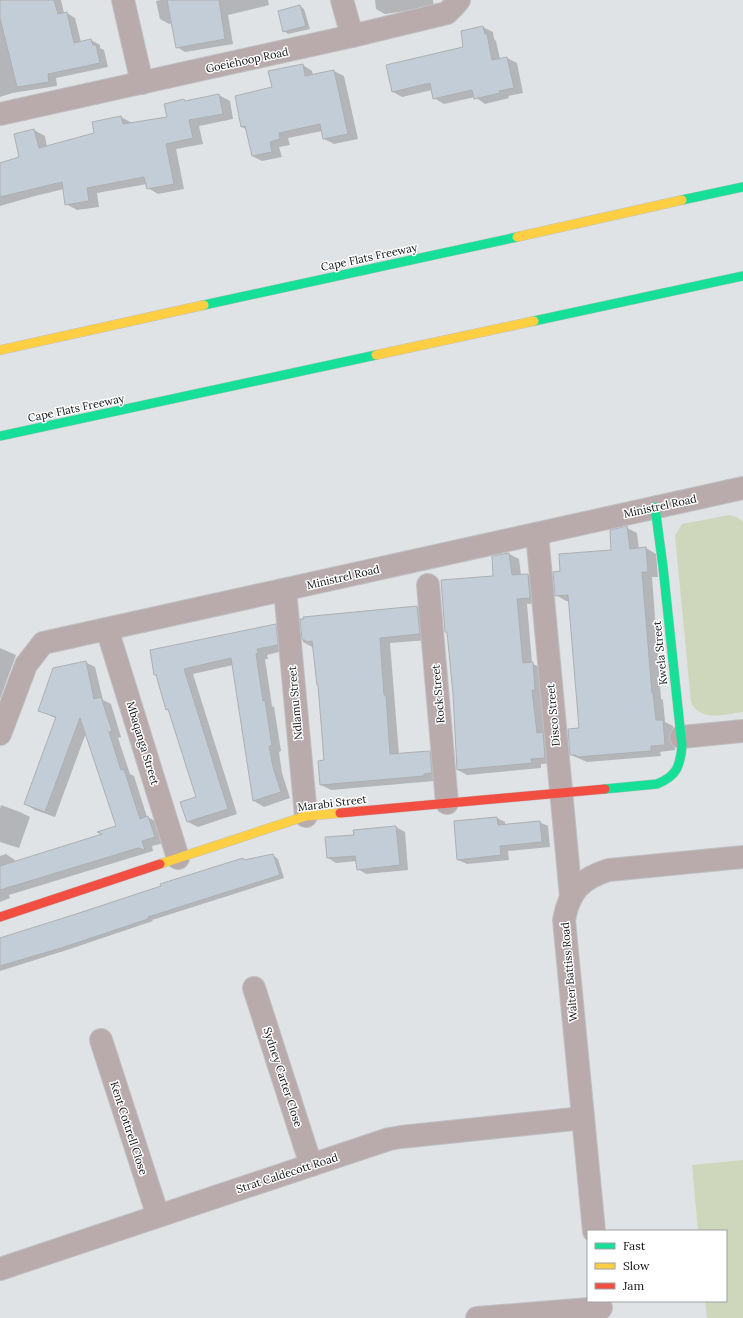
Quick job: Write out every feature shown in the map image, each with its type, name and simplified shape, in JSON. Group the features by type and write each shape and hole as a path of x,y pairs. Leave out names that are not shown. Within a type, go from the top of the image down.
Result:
{"main road":[{"name":"Cape Flats Freeway","path":"0,350 743,187"},
{"name":"Cape Flats Freeway","path":"0,436 743,276"},
{"name":"Kwela Street","path":"655,507 663,567 682,746 679,768 664,782 657,784"},
{"name":"Marabi Street","path":"0,917 306,816 657,784"}],"street":[{"path":"123,0 142,83"},
{"path":"342,0 352,36"},
{"name":"Goeiehoop Road","path":"0,114 352,36 448,13 459,0"},
{"name":"Ministrel Road","path":"0,734 26,665 43,643 743,488"},
{"name":"Disco Street","path":"536,534 571,897"},
{"name":"Rock Street","path":"428,585 447,803"},
{"name":"Ndlamu Street","path":"285,590 306,816"},
{"name":"Mbaqanga Street","path":"107,629 178,858"},
{"path":"681,737 743,731"},
{"name":"Walter Battiss Road","path":"594,1230 564,920 566,908 578,887 587,879 598,873 609,870 743,857"},
{"name":"Sydney Carter Close","path":"254,988 311,1165"},
{"name":"Kent Cottrell Close","path":"101,1040 158,1216"},
{"name":"Strat Caldecott Road","path":"1,1265 158,1216 389,1139 583,1118"},
{"path":"477,1318 601,1309"}],"green space":[{"path":"729,515 737,517 743,522 743,712 714,716 701,713 695,709 691,702 675,536 682,524"},
{"path":"743,1160 743,1318 707,1318 705,1302 727,1302 727,1230 698,1230 692,1165"}],"building":[{"path":"0,0 54,0 58,14 67,12 74,43 91,39 93,45 96,45 100,63 48,74 49,82 17,87 0,18"},
{"path":"167,0 219,0 225,39 176,48"},
{"path":"300,5 306,26 283,32 278,11"},
{"path":"483,26 485,34 487,34 492,60 507,57 514,88 474,99 472,90 433,99 430,83 392,92 386,65 463,47 461,31"},
{"path":"303,64 305,76 334,70 348,134 323,139 320,124 279,133 280,139 270,142 272,152 252,156 245,126 241,127 235,96 272,87 268,71"},
{"path":"219,94 223,114 189,120 193,138 166,144 174,184 147,189 144,177 87,188 89,201 65,205 62,182 0,197 0,163 19,157 14,134 34,129 39,148 94,133 92,122 121,116 123,124 167,117 164,104 184,99 185,101"},
{"path":"627,526 630,549 646,547 648,572 642,572 652,693 656,720 663,720 665,745 651,746 651,751 577,757 576,755 570,755 568,729 579,728 568,595 555,596 553,572 560,571 559,554 611,550 610,530"},
{"path":"509,553 512,575 528,574 530,598 517,599 523,663 533,662 535,690 532,690 537,733 543,732 545,758 531,759 532,763 457,770 453,694 447,632 445,632 441,580 493,576 492,556"},
{"path":"417,606 420,634 380,638 384,695 386,695 390,754 430,751 432,773 424,774 424,776 320,785 318,761 324,760 318,685 312,641 306,642 305,640 302,640 300,619 304,619 303,617"},
{"path":"276,624 278,645 257,649 258,653 256,654 272,746 269,746 273,767 281,792 253,801 231,658 184,669 228,809 187,822 180,802 196,797 168,709 166,710 156,675 154,675 150,650"},
{"path":"86,661 94,699 101,697 112,731 109,732 121,770 124,769 140,819 148,816 155,837 142,841 145,850 138,848 0,890 0,866 102,834 97,832 116,826 80,718 45,812 24,804 56,717 38,711 53,668"},
{"path":"497,817 498,825 540,821 542,842 500,846 501,855 457,860 454,821"},
{"path":"396,826 400,865 357,870 355,856 327,858 325,837 354,835 353,830"},
{"path":"273,854 280,875 148,917 148,919 61,948 0,966 0,938 161,886 160,884 243,858 244,860"}],"traffic: fast":[{"path":"682,200 743,187"},
{"path":"204,305 517,237"},
{"path":"534,321 743,276"},
{"path":"0,436 376,355"},
{"path":"605,789 657,784 669,778 673,774 680,759 682,746 663,567 655,507"}],"traffic: slow":[{"path":"517,237 682,200"},
{"path":"0,350 204,305"},
{"path":"376,355 534,321"},
{"path":"160,864 306,816 340,813"}],"traffic: jam":[{"path":"340,813 605,789"},
{"path":"0,917 160,864"}]}
